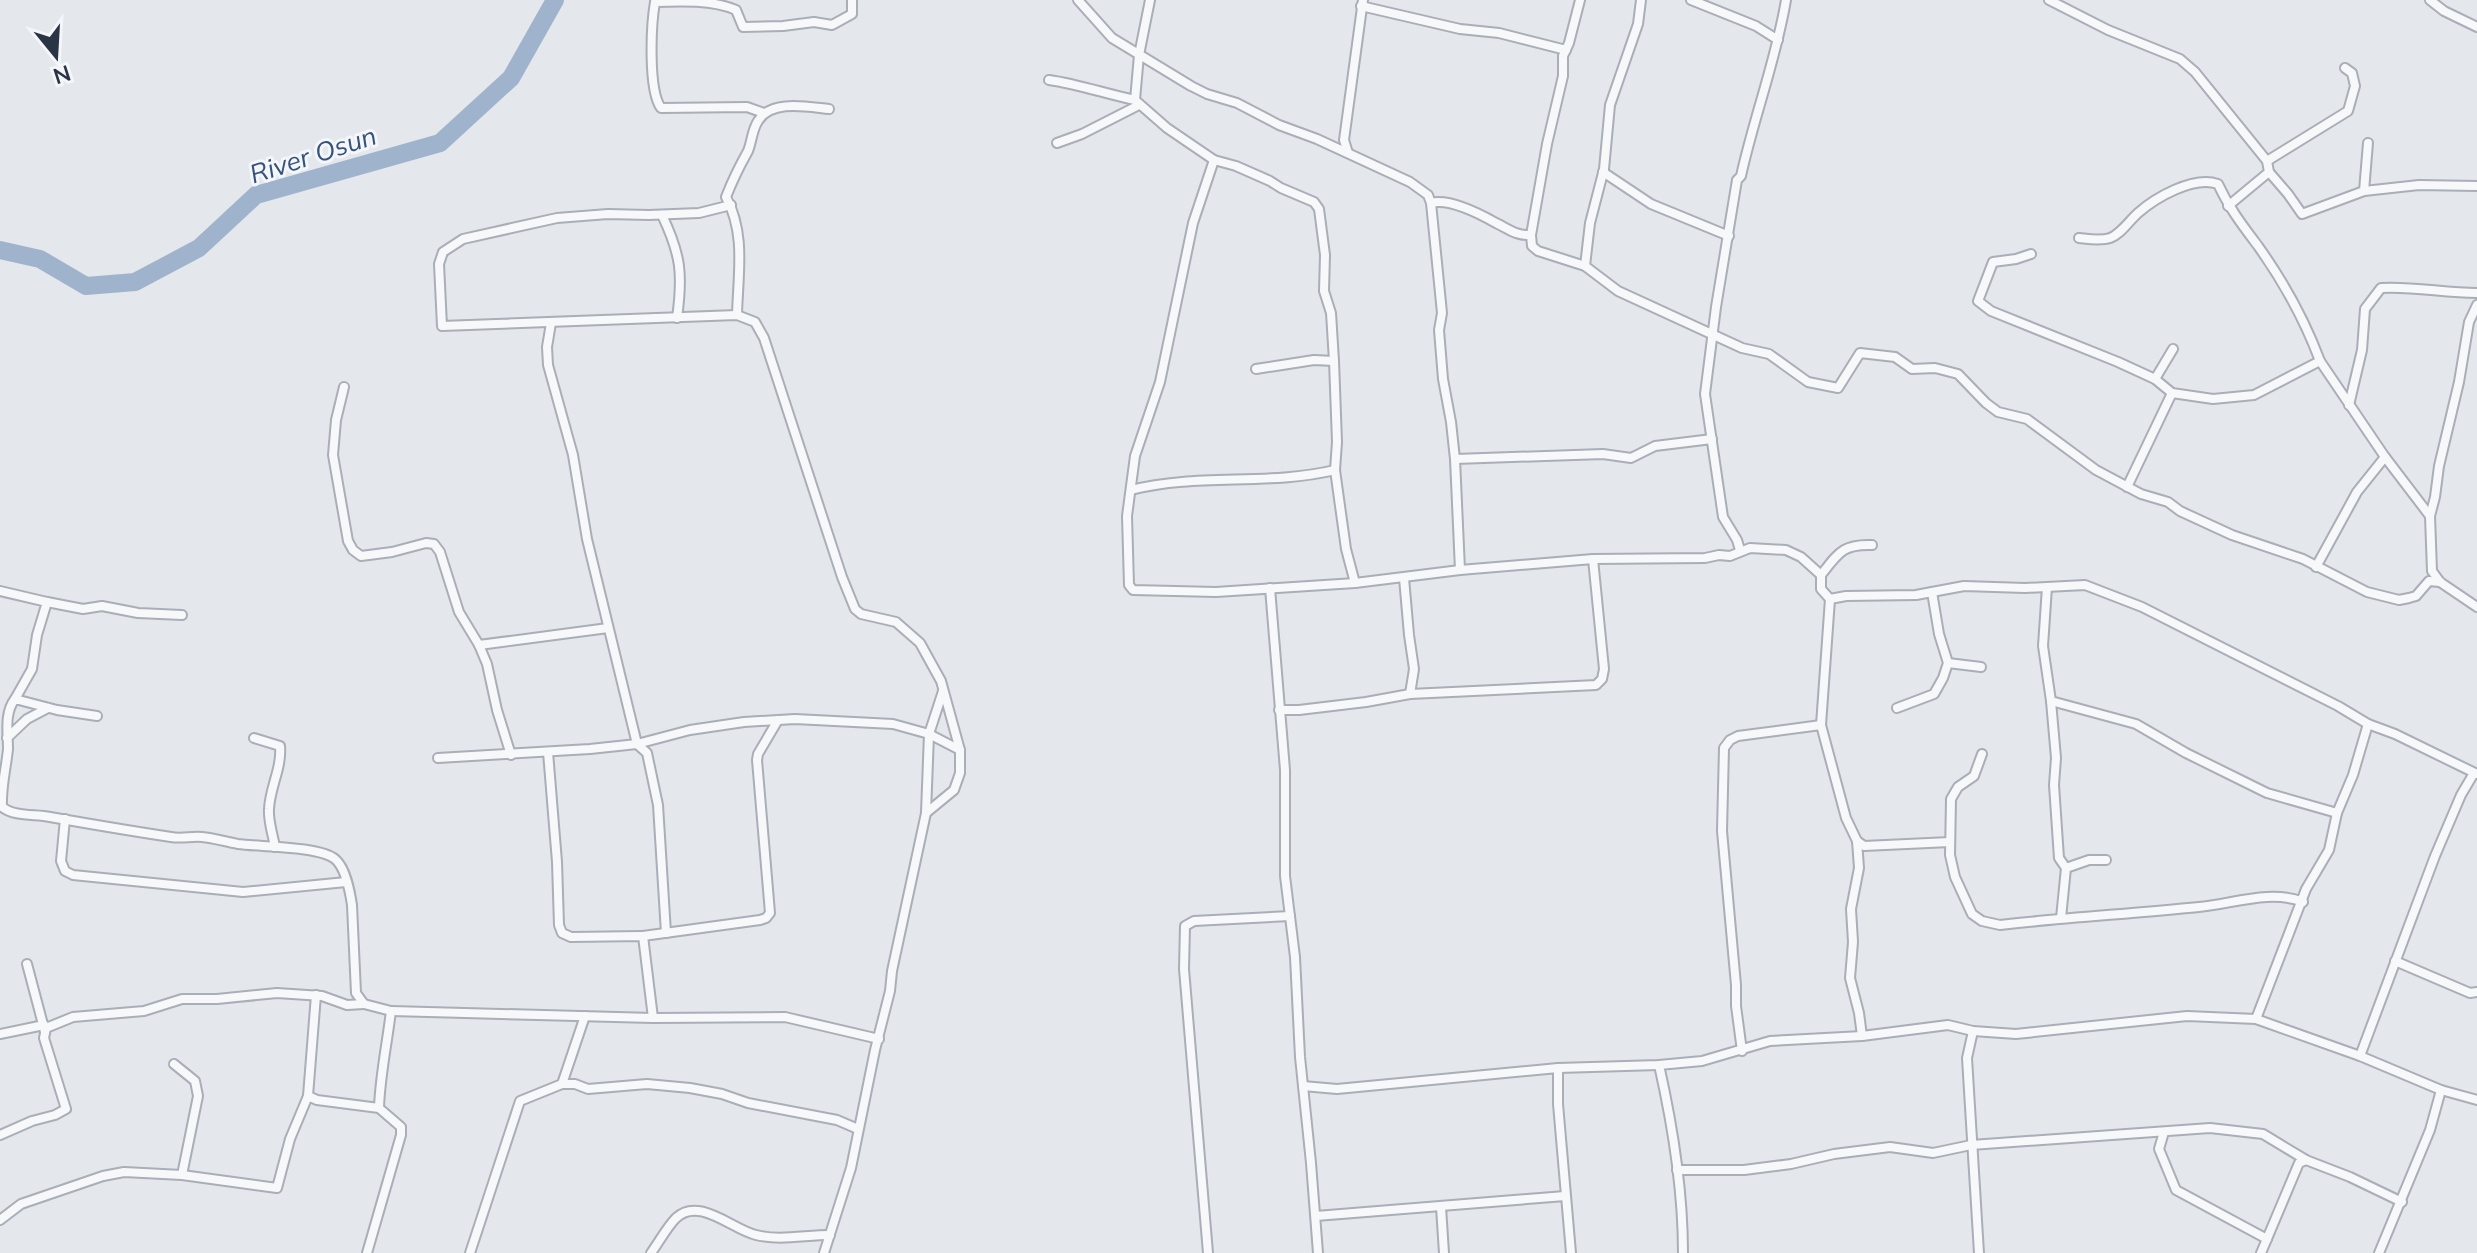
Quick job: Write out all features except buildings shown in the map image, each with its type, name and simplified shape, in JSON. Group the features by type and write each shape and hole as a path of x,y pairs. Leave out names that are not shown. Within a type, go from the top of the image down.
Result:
{"street":[{"path":"764,113 747,107 661,108 656,95 651,45 655,2 725,5 736,10 743,27 814,22 832,25 852,14 852,0"},
{"path":"1078,0 1112,38 1207,94 1237,103 1348,153 1410,182 1428,195 1442,313 1439,330 1443,379 1455,459 1460,570"},
{"path":"1137,103 1139,55 1150,0"},
{"path":"1580,0 1563,56 1563,76 1531,235 1532,246 1538,251 1585,266 1618,291 1712,335 1742,348 1769,354 1808,382 1838,388 1860,353 1895,357 1912,369 1935,368 1958,374 1998,412 2027,419 2096,470 2127,487 2168,502 2180,511 2232,535 2303,559 2367,592 2399,600 2416,596 2426,584 2436,579"},
{"path":"1585,266 1590,223 1603,172 1610,105 1638,24 1638,0"},
{"path":"1691,0 1756,26 1778,40"},
{"path":"1740,550 1723,517 1705,394 1737,180 1741,176 1751,130 1770,73 1786,0"},
{"path":"2049,0 2108,30 2180,59 2195,72 2267,161 2269,172 2302,214 2364,191 2419,185 2477,186"},
{"path":"2430,0 2444,11 2477,27"},
{"path":"1348,153 1344,140 1362,3 1460,29 1499,33 1566,50"},
{"path":"2267,161 2348,111 2355,86 2352,73 2345,68"},
{"path":"1049,80 1076,84 1137,103 1214,160 1247,170 1314,202 1319,209 1325,255 1324,291 1331,313 1334,361 1335,470 1346,549 1355,583"},
{"path":"1057,143 1082,134 1137,103"},
{"path":"737,315 740,239 735,213 726,197 735,171 749,149 756,124 764,113 782,107 829,109"},
{"path":"2364,191 2368,143"},
{"path":"1214,160 1199,200 1183,261 1160,382 1135,456 1127,516 1126,557 1129,585 1133,590 1216,592 1355,583 1593,559 1730,556 1750,548 1786,550 1801,557 1821,575"},
{"path":"1603,172 1651,204 1729,236"},
{"path":"2228,206 2269,172"},
{"path":"2079,238 2107,239 2118,234 2149,204 2190,185 2218,184 2228,206 2277,275 2320,361 2385,457 2430,516"},
{"path":"1431,203 1446,202 1494,221 1509,232 1531,235"},
{"path":"731,205 699,213 557,218 463,239 443,252 439,264 442,326 737,315 755,322 764,338 855,609 869,617 896,622 920,643 936,669 960,750 960,773 954,790 926,813"},
{"path":"662,215 675,243 682,281 677,318"},
{"path":"2031,254 1993,262 1978,301 1991,311 2155,379 2172,393 2213,399 2254,395 2320,361"},
{"path":"2349,405 2362,350 2365,309 2381,288 2407,286 2477,293"},
{"path":"2477,305 2469,322 2430,516 2430,565 2436,579 2477,607"},
{"path":"551,323 548,365 573,455 587,539 608,628 637,744 647,753 658,805 666,933"},
{"path":"2155,379 2173,349"},
{"path":"1256,369 1314,360 1334,361"},
{"path":"344,387 336,420 333,455 348,541 361,556 434,544 440,552 459,612 479,645 490,674 511,755"},
{"path":"2127,487 2172,393"},
{"path":"1455,459 1603,454 1631,458 1655,446 1712,439"},
{"path":"2316,567 2357,492 2385,457"},
{"path":"1131,490 1153,484 1260,479 1335,470"},
{"path":"1862,1036 1850,978 1853,942 1851,909 1859,868 1857,841 1846,818 1821,725 1830,599 1821,589 1821,575 1834,558 1852,545 1872,545"},
{"path":"1279,710 1366,702 1410,694 1591,687 1600,683 1604,669 1593,559"},
{"path":"1404,578 1414,669 1410,694"},
{"path":"1830,599 1916,595 1964,586 2085,585 2142,607 2368,724 2476,774 2461,795 2435,856 2360,1056"},
{"path":"2047,587 2043,646 2056,758 2054,785 2059,858 2066,868 2061,918"},
{"path":"1270,588 1285,770 1284,844 1318,1253"},
{"path":"0,591 83,609 102,606 153,615 182,615"},
{"path":"1897,708 1934,694 1948,663 1939,634 1932,592"},
{"path":"47,602 37,635 32,669 13,701 1,807 9,812 174,838 199,836 327,854 337,860 352,905 356,993 364,1004"},
{"path":"479,645 608,628"},
{"path":"1948,663 1981,667"},
{"path":"824,1253 851,1168 879,1039 926,813 929,734 943,690"},
{"path":"0,701 97,716"},
{"path":"2051,701 2136,724 2267,793 2337,813"},
{"path":"7,738 27,719 50,708"},
{"path":"438,758 637,744 690,730 778,720 893,724 929,734 960,750"},
{"path":"548,752 562,933 590,938 643,936 760,920 770,913 757,760 778,720"},
{"path":"2256,1019 2306,889 2329,850 2337,813 2353,775 2368,724"},
{"path":"1742,1051 1722,831 1724,748 1738,736 1821,725"},
{"path":"254,738 280,746 280,764 269,810 275,847"},
{"path":"1982,754 1974,776 1958,787 1951,799 1950,842 1955,877 1966,905 1982,921 2000,925 2200,907 2272,896 2303,902"},
{"path":"65,819 61,861 65,871 73,875 243,892 346,882"},
{"path":"1857,841 1864,846 1950,842"},
{"path":"2066,868 2089,860 2106,860"},
{"path":"1208,1253 1184,969 1185,926 1194,921 1290,916"},
{"path":"643,936 653,1018"},
{"path":"2395,961 2470,993 2477,992"},
{"path":"0,1135 66,1109 47,1054 44,1028 27,964"},
{"path":"0,1034 44,1028 73,1017 133,1013 182,999 217,999 264,993 316,995 340,1003 364,1004 391,1011 653,1018 785,1017 879,1039"},
{"path":"0,1220 21,1204 103,1176 124,1172 182,1175 277,1188 290,1139 308,1096 316,995"},
{"path":"379,1108 378,1092 391,1011"},
{"path":"562,1084 585,1016"},
{"path":"1303,1086 1337,1089 1558,1068 1702,1061 1770,1041 1862,1036 1948,1025 1973,1031 2016,1034 2187,1016 2256,1019 2360,1056 2441,1090 2477,1100"},
{"path":"1973,1031 1967,1058 1979,1253"},
{"path":"174,1064 195,1081 198,1096 182,1175"},
{"path":"1659,1065 1672,1121 1683,1253"},
{"path":"1558,1068 1558,1104 1571,1253"},
{"path":"470,1253 520,1101 562,1084 575,1084 588,1089 647,1084 690,1088 837,1120 858,1129"},
{"path":"2379,1253 2430,1130 2441,1090"},
{"path":"308,1096 317,1100 379,1108 401,1127 367,1253"},
{"path":"1677,1170 1744,1170 1890,1147 1933,1153 1971,1145 2210,1128 2263,1134 2306,1160 2402,1202"},
{"path":"2164,1132 2159,1149 2176,1190 2267,1239"},
{"path":"2261,1253 2299,1163 2306,1160"},
{"path":"1316,1216 1565,1196"},
{"path":"1441,1207 1444,1253"},
{"path":"651,1253 677,1216 687,1212 708,1212 751,1234 769,1238 830,1235"}],"waterway":[{"name":"River Osun","path":"0,250 40,259 86,286 135,282 199,248 256,195 440,143 511,78 555,0"}]}
